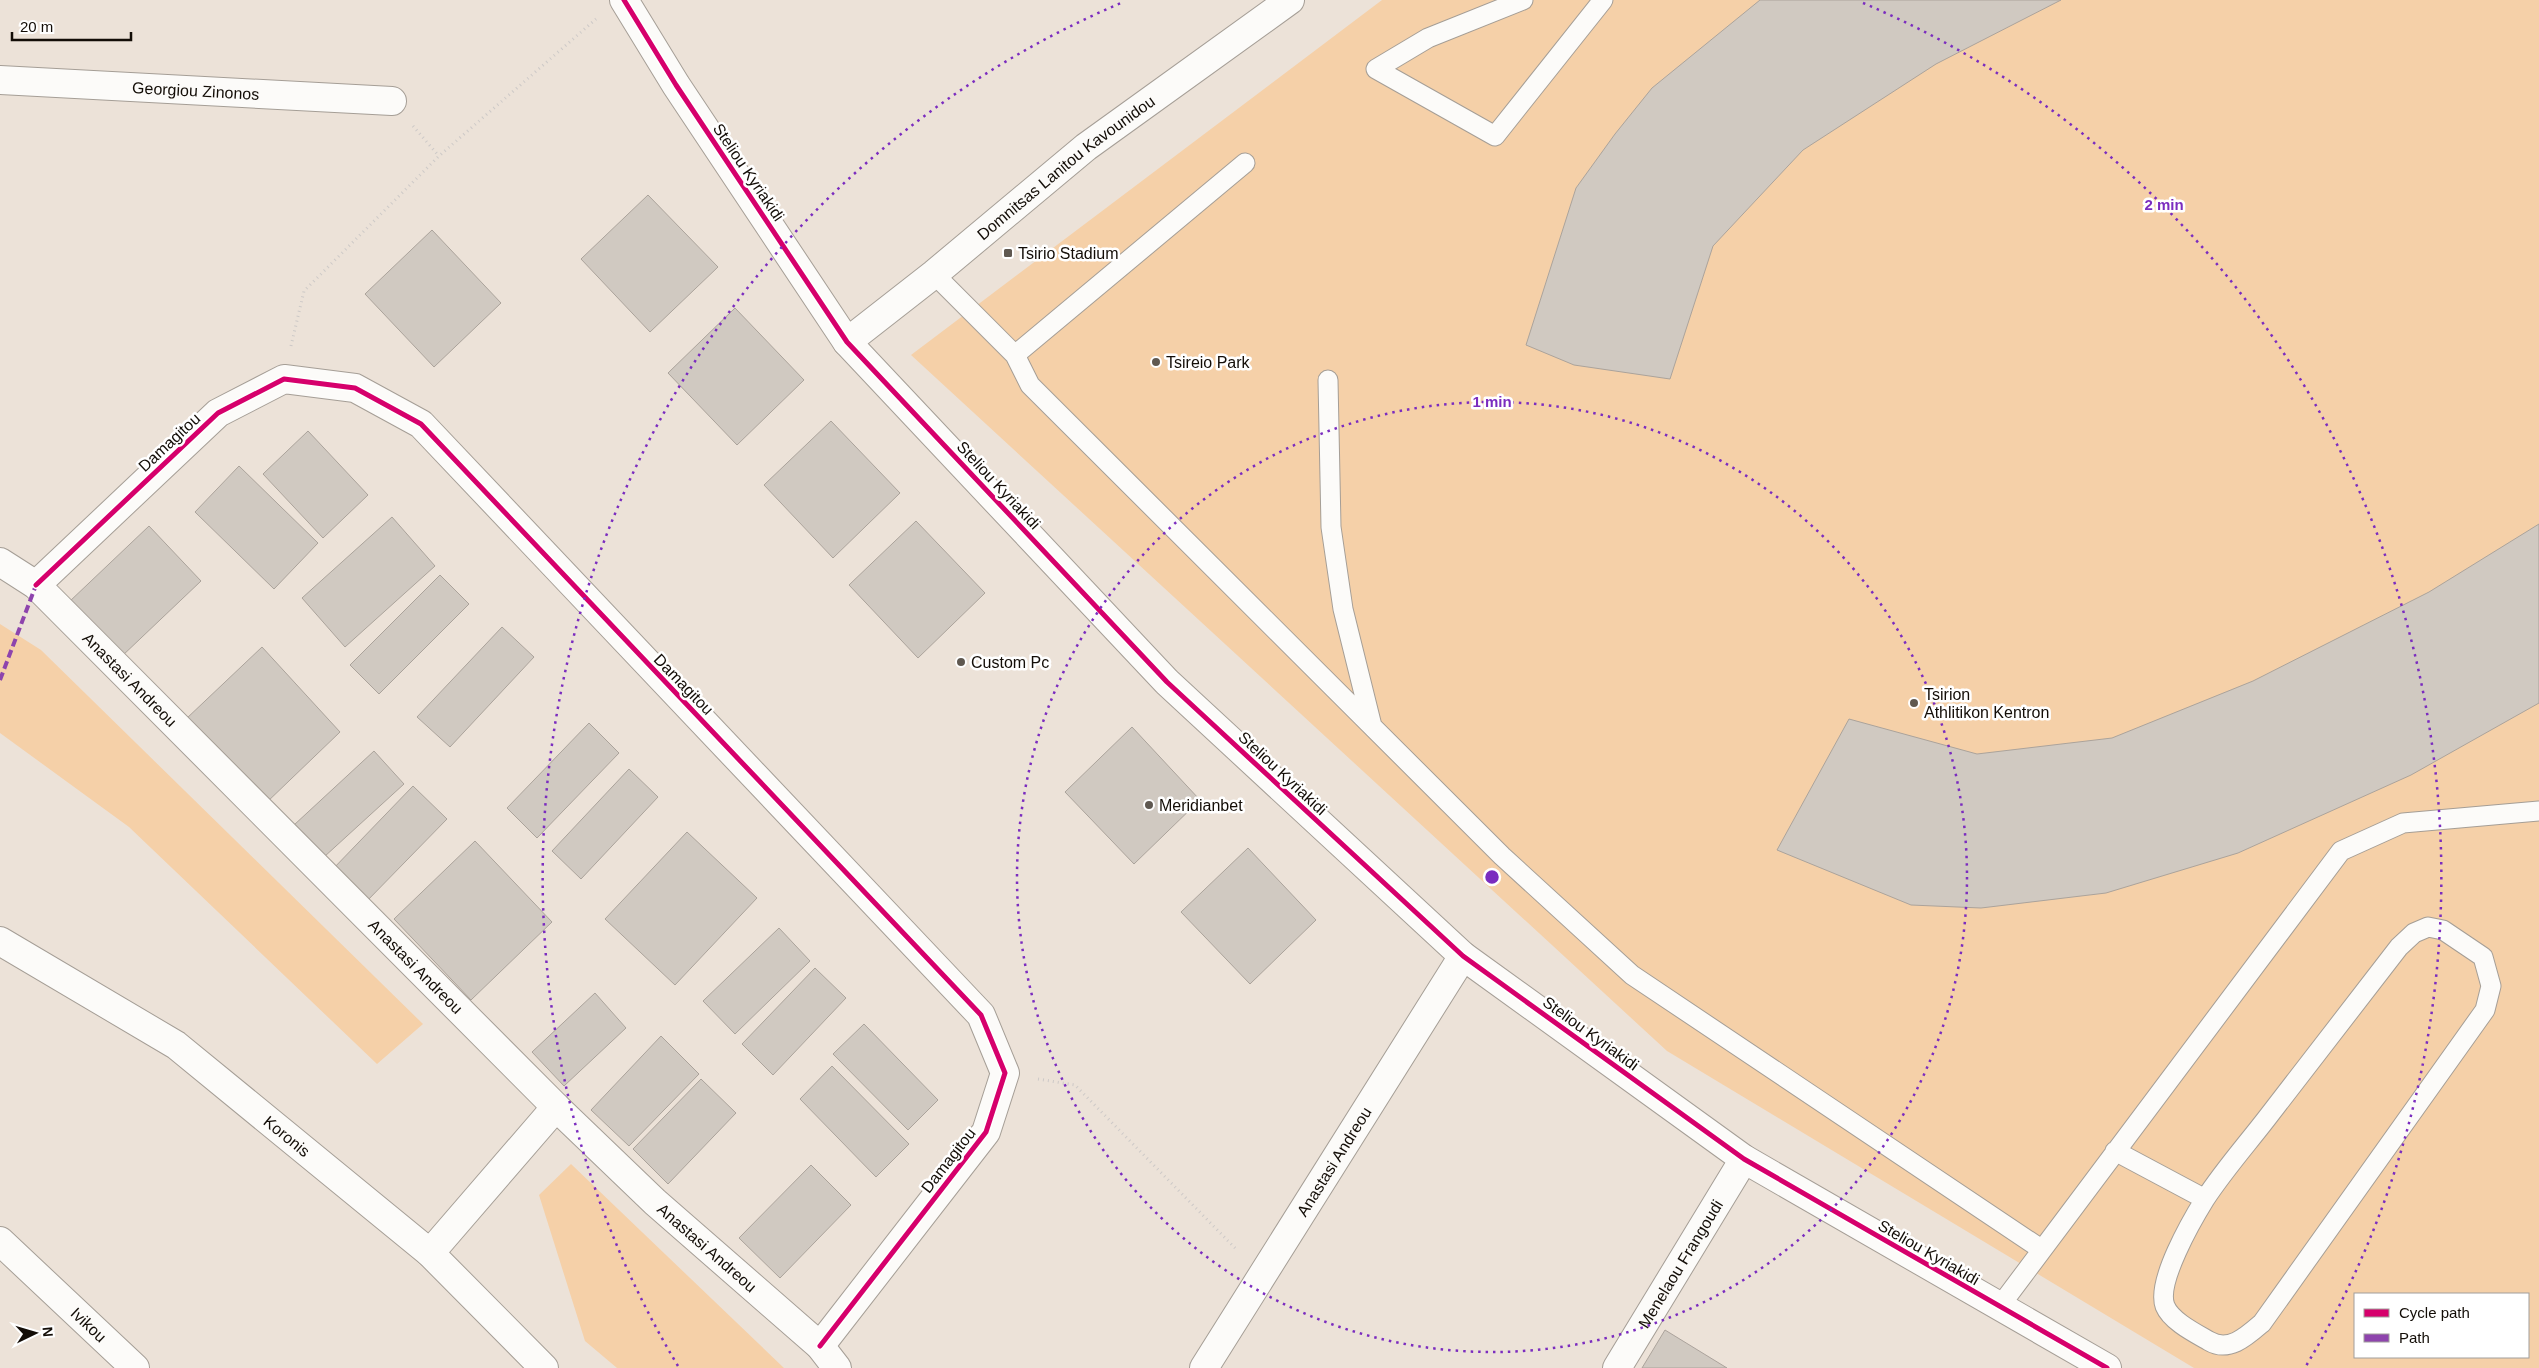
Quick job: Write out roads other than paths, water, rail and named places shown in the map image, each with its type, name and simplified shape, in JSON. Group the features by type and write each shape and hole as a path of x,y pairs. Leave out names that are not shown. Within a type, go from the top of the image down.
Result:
{"street":[{"name":"Domnitsas Lanitou Kavounidou","path":"847,342 934,274 1086,146 1290,0"},
{"name":"Steliou Kyriakidi","path":"613,6 676,85 847,342 1167,682 1463,956 1744,1159 2107,1368"},
{"name":"Georgiou Zinonos","path":"0,80 392,101"},
{"name":"Damagitou","path":"36,585 218,412 284,380 355,388 421,424 981,1014 1005,1073 986,1132 820,1346"},
{"name":"Anastasi Andreou","path":"0,562 36,585 556,1107 655,1202 820,1346 837,1368"},
{"name":"Koronis","path":"0,942 176,1045 430,1253 544,1368"},
{"name":"Anastasi Andreou","path":"1204,1368 1463,956"},
{"path":"430,1253 556,1107"},
{"name":"Menelaou Frangoudi","path":"1617,1368 1744,1159"},
{"name":"Ivikou","path":"0,1241 134,1368"}],"lane":[{"path":"1523,0 1428,38 1376,69 1495,136 1602,0"},
{"path":"1015,355 1244,163"},
{"path":"934,274 1015,355 1030,385 1502,856 1632,975 2041,1249"},
{"path":"1328,380 1331,527 1343,609 1372,726"},
{"path":"2000,1306 2340,851 2403,823 2539,811"},
{"path":"2428,927 2443,930 2483,957 2489,973 2490,986 2485,1010 2262,1323 2243,1339 2232,1344 2217,1345 2209,1341 2172,1316 2165,1305 2164,1288 2167,1271 2205,1199 2398,947 2414,933 2428,927"},
{"path":"2115,1151 2205,1199"}],"place":[{"name":"Tsirio Stadium","path":"1008,253"},
{"name":"Tsireio Park","path":"1156,362"},
{"name":"Custom Pc","path":"961,662"},
{"name":"Tsirion Athlitikon Kentron","path":"1914,703"},
{"name":"Meridianbet","path":"1149,805"}]}
